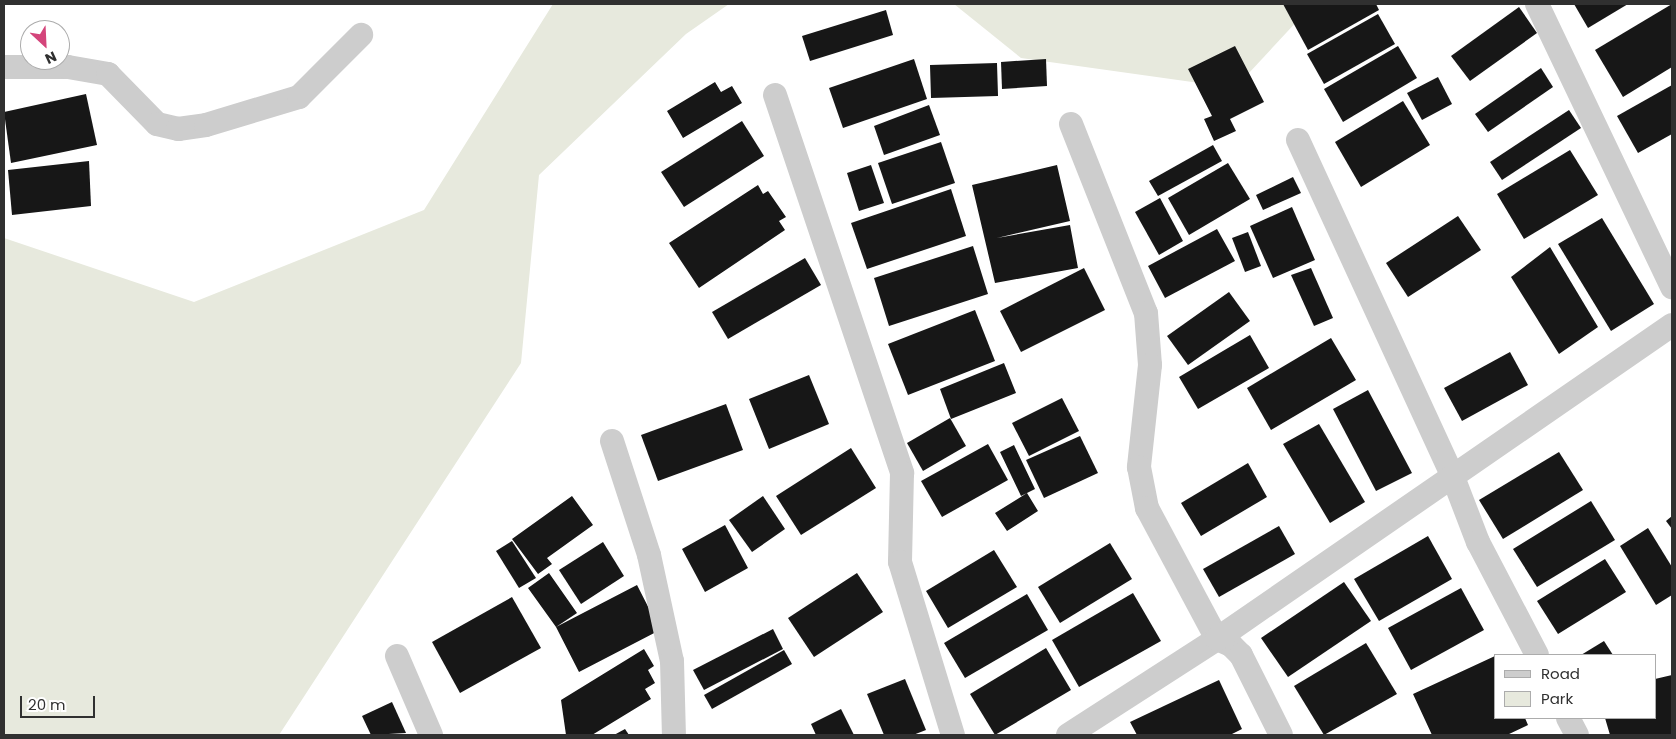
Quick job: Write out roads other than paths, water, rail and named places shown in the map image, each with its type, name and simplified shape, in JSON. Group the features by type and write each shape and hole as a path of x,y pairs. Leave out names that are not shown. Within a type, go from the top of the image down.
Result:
{"street":[{"path":"1537,4 1672,286"},
{"path":"4,67 68,66 108,74 157,124 178,129 206,125 299,97 361,35"},
{"path":"776,95 902,473 900,562 953,735"},
{"path":"1071,124 1146,313 1150,365 1139,467 1147,508 1218,639 1231,645 1241,655 1281,735"},
{"path":"1298,140 1453,477 1478,542 1535,654"},
{"path":"1068,735 1218,639 1453,477 1670,333"},
{"path":"612,441 649,555 672,661 674,735"},
{"path":"397,656 431,735"},
{"path":"1569,719 1577,735"}]}
